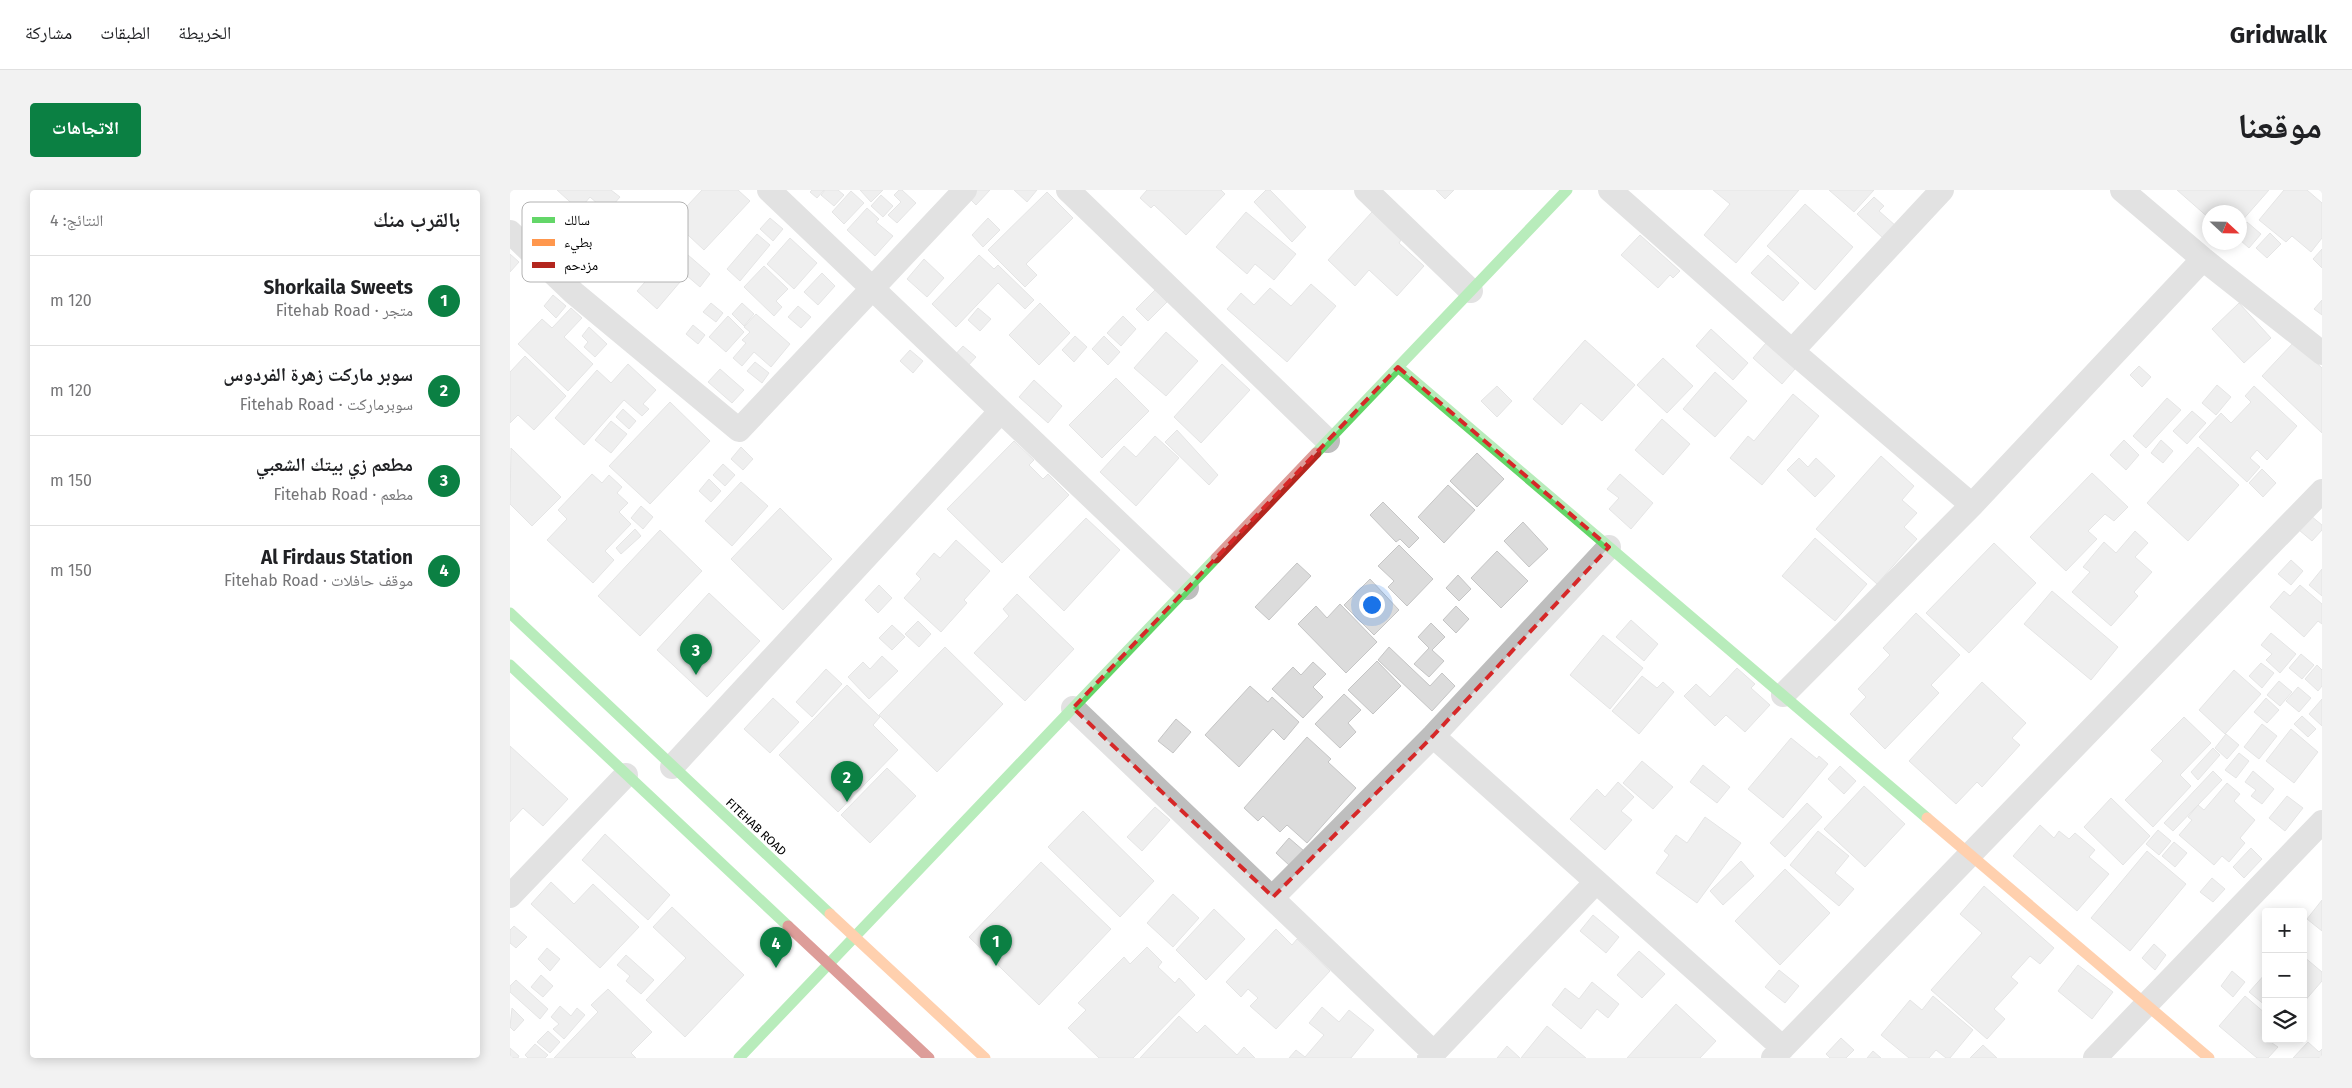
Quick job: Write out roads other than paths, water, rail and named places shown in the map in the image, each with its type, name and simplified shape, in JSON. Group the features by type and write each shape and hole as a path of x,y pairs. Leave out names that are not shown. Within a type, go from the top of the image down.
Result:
{"street":[{"path":"770,190 1187,588"},
{"path":"562,282 739,430 964,190"},
{"path":"1068,190 1328,441"},
{"path":"1366,190 1470,291"},
{"path":"738,1058 855,938 1567,190"},
{"path":"1610,190 1792,351 1972,505"},
{"path":"1792,351 1942,190"},
{"path":"2122,190 2203,259 2322,353"},
{"path":"510,232 522,243"},
{"path":"1783,695 1972,505 2203,259"},
{"path":"1398,367 2209,1058"},
{"path":"672,767 1001,411"},
{"path":"1433,736 1596,882 1778,1053 2322,491"},
{"path":"1273,897 1433,736 1609,548"},
{"name":"FITEHAB ROAD","path":"510,613 984,1058"},
{"path":"510,665 929,1058"},
{"path":"1073,708 1273,897 1432,1055 1596,882"},
{"path":"510,896 626,775"},
{"path":"2095,1058 2322,822"}],"place":[{"name":"مطعم زي بيتك الشعبي","path":"696,675"},
{"name":"سوبر ماركت زهرة الفردوس","path":"847,802"},
{"name":"Shorkaila Sweets","path":"996,966"},
{"name":"Al Firdaus Station","path":"776,968"}]}
